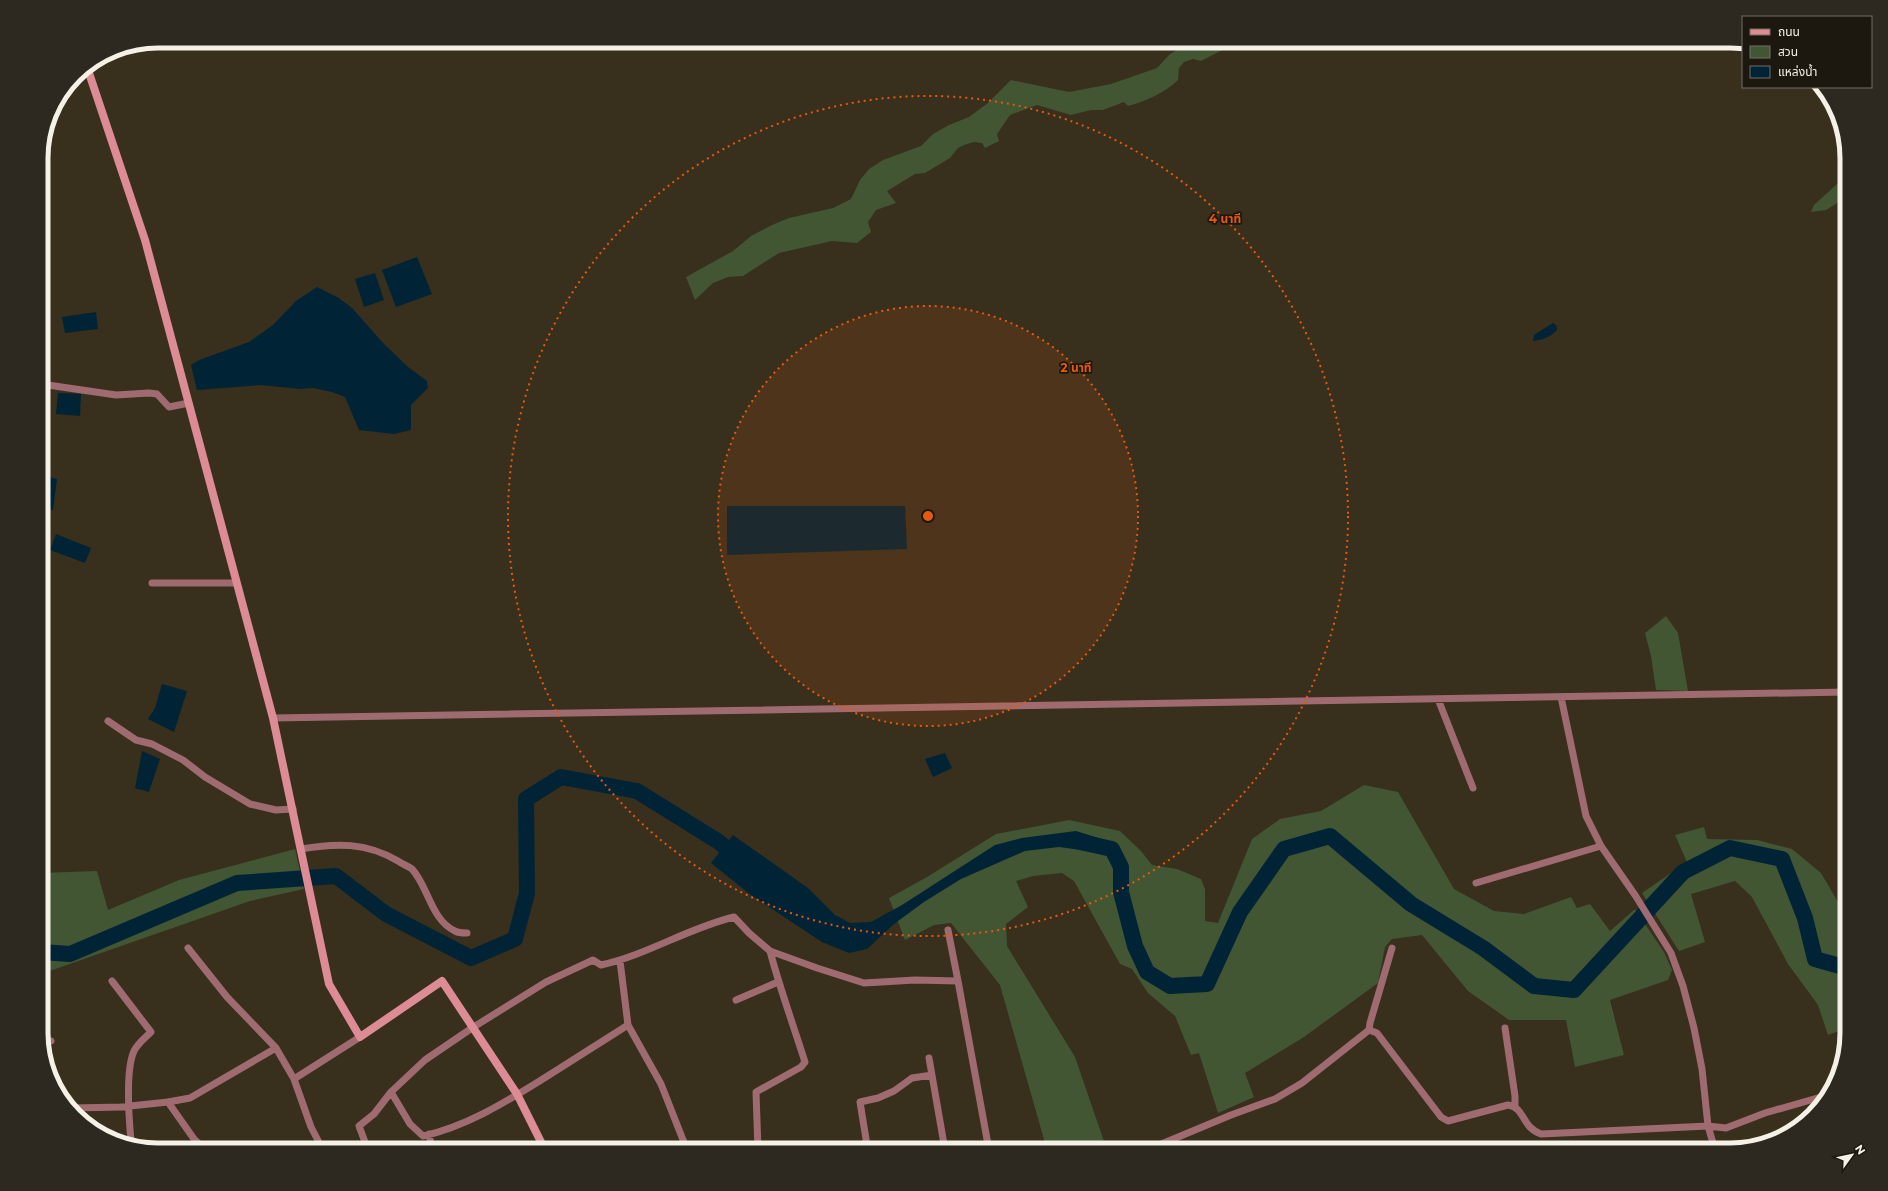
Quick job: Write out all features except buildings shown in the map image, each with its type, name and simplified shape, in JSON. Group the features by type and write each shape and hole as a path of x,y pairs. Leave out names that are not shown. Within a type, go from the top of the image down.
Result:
{"street":[{"path":"89,73 145,240 273,718 329,984 360,1037"},
{"path":"48,385 116,395 157,394 169,407 189,403"},
{"path":"152,583 236,583"},
{"path":"273,718 1840,692"},
{"path":"1561,697 1586,816 1601,846 1635,895 1671,953 1683,986 1694,1028 1702,1069 1708,1126 1713,1143"},
{"path":"1438,699 1473,788"},
{"path":"108,721 136,740 152,744 183,760 205,776 250,804 276,810 292,809"},
{"path":"301,849 326,844 347,844 370,849 390,856 411,869 442,921 455,931 467,933"},
{"path":"1476,883 1601,846"},
{"path":"365,1143 359,1126 374,1114 391,1092 425,1060 472,1028 546,982 593,960 601,965 620,961 711,923 734,917 749,933 770,951 864,983 915,980 958,981"},
{"path":"948,930 988,1143"},
{"path":"188,948 227,997 276,1048 294,1079 311,1127 319,1143"},
{"path":"1370,1030 1370,1023 1392,948"},
{"path":"758,1143 756,1092 801,1067 805,1062 778,982 770,951"},
{"path":"620,961 628,1025 661,1084 684,1143"},
{"path":"112,981 151,1032 134,1051 131,1063 128,1106 131,1140"},
{"path":"294,1079 360,1037 442,981 517,1094 542,1143"},
{"path":"736,1000 778,982"},
{"path":"391,1092 410,1124 423,1136 472,1119 517,1094 628,1025"},
{"path":"1505,1028 1515,1096 1515,1106"},
{"path":"1370,1030 1377,1033 1441,1118 1448,1121 1508,1105 1515,1106 1519,1110 1527,1125 1533,1131 1542,1134 1708,1126 1726,1128 1765,1113 1819,1097"},
{"path":"1170,1143 1231,1115 1275,1099 1302,1083 1370,1030"},
{"path":"77,1108 128,1106 190,1098 276,1048"},
{"path":"929,1058 944,1143"},
{"path":"866,1143 860,1102 878,1098 894,1091 912,1078 932,1075"},
{"path":"168,1102 198,1143"},
{"path":"429,1134 431,1143"}],"green space":[{"path":"1180,48 1226,48 1201,61 1193,59 1184,62 1179,68 1178,80 1173,85 1155,96 1135,104 1128,106 1124,102 1103,110 1091,110 1071,115 1037,105 1010,115 997,134 999,141 985,148 982,143 974,142 964,145 958,148 950,158 925,173 915,174 887,191 896,203 876,210 868,222 871,232 857,243 832,241 779,253 743,276 728,277 713,283 695,300 686,277 733,251 751,236 772,225 789,218 833,208 851,199 860,180 869,169 883,160 921,146 933,134 949,125 969,117 988,103 1011,80 1069,92 1111,84 1157,68 1170,54"},
{"path":"1840,181 1840,199 1836,204 1826,210 1811,212 1814,205"},
{"path":"1666,616 1678,633 1688,691 1656,690 1651,656 1645,633"},
{"path":"1364,785 1398,792 1454,889 1494,911 1524,914 1571,897 1577,908 1590,904 1610,931 1635,909 1664,952 1672,970 1668,980 1610,1000 1624,1055 1575,1067 1566,1020 1509,1020 1468,991 1422,935 1392,939 1385,947 1378,983 1304,1037 1245,1073 1254,1097 1218,1113 1199,1053 1191,1055 1175,1016 1148,993 1132,969 1120,964 1074,881 1062,873 1033,876 1016,881 1028,907 1006,924 1007,946 1075,1057 1105,1143 1045,1143 1000,985 951,923 934,925 905,940 889,898 927,877 996,834 1069,820 1120,831 1141,851 1152,865 1177,869 1201,879 1205,889 1205,921 1218,923 1252,839 1280,819 1321,811"},
{"path":"1704,827 1707,839 1757,840 1792,849 1821,873 1838,902 1840,902 1840,1031 1828,1035 1818,1005 1788,964 1752,897 1735,881 1691,894 1705,942 1679,951 1642,893 1687,862 1675,835"},
{"path":"295,849 304,889 250,901 48,972 48,873 97,871 108,910 179,880"}],"water":[{"path":"417,257 432,294 396,307 382,270"},
{"path":"375,273 384,300 364,307 355,279"},
{"path":"317,287 337,297 352,308 384,344 408,367 427,381 428,388 411,405 411,430 394,434 359,430 345,397 332,392 313,388 300,389 261,385 197,390 191,365 199,360 249,342 273,325 296,301"},
{"path":"96,312 98,329 65,333 62,317"},
{"path":"1553,323 1556,325 1557,330 1552,335 1533,341 1534,335"},
{"path":"58,393 81,394 80,416 56,414"},
{"path":"48,477 57,479 53,510 48,509"},
{"path":"727,506 905,506 907,549 727,555"},
{"path":"56,534 91,548 85,563 50,550"},
{"path":"162,684 187,691 174,732 148,719 155,708"},
{"path":"142,751 160,759 149,792 135,788"},
{"path":"945,753 952,768 933,777 925,759"},
{"path":"1076,831 1105,840 1096,852 1059,847 1025,851 961,879 924,902 894,924 867,949 849,953 822,942 751,895 711,863 733,835 808,888 835,915 850,923 871,922 902,905 995,845 1022,838"}],"waterway":[{"path":"48,952 70,954 237,883 336,876 386,914 471,958 515,939 527,893 526,799 561,777 637,791 719,842 740,860"},
{"path":"1080,842 1112,849 1121,867 1121,892 1135,946 1147,972 1170,986 1207,984 1240,912 1284,849 1330,836 1411,904 1483,948 1534,986 1574,990 1683,872 1730,848 1782,859 1805,918 1815,959 1840,966"}]}
